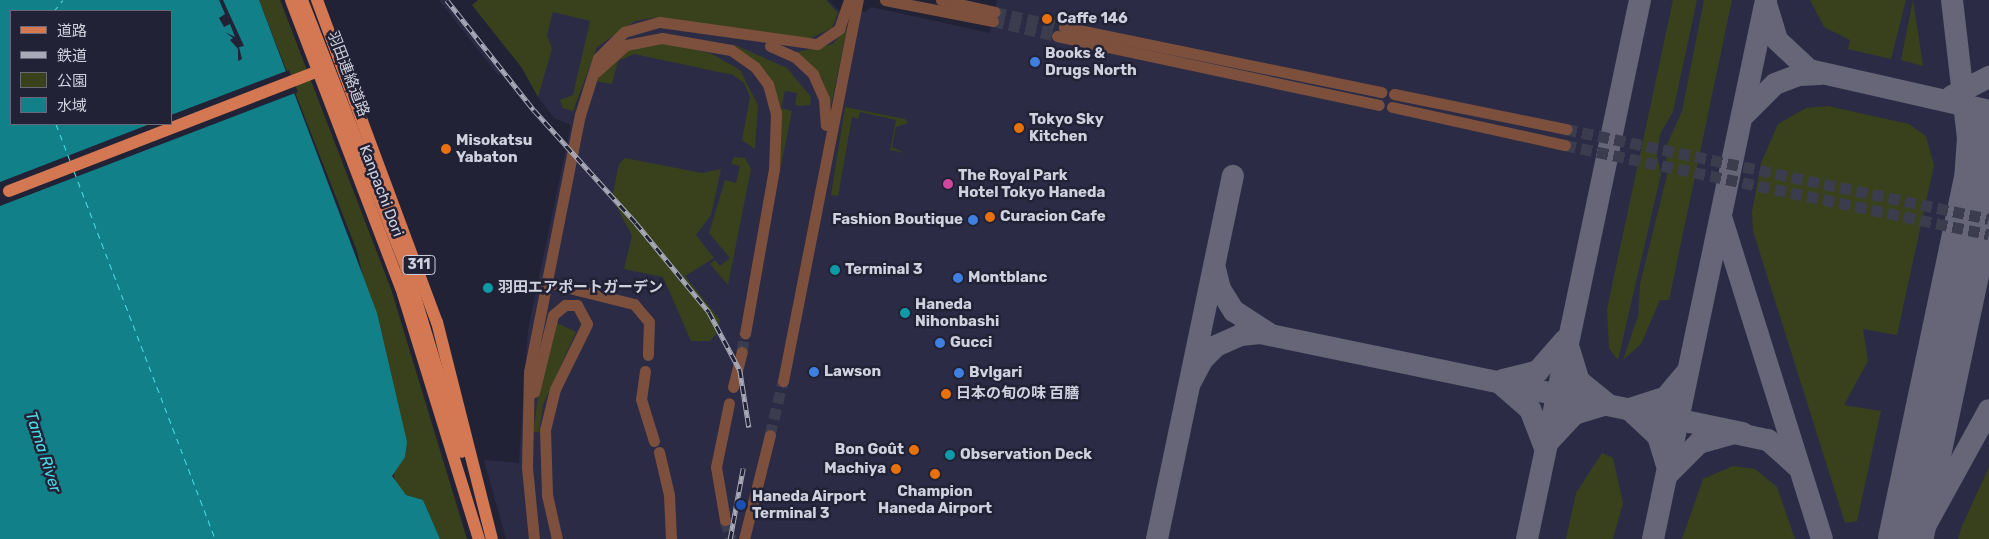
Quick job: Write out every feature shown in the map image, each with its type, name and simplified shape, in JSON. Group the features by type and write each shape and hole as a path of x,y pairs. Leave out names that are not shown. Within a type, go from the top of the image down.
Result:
{"main road":[{"name":"Kanpachi Dori","path":"291,0 397,276 457,479 479,539"},
{"name":"羽田連絡道路","path":"302,0 406,268 434,357"},
{"name":"Kanpachi Dori","path":"317,0 437,322 492,539"},
{"path":"4,193 329,68"},
{"path":"434,357 457,479"},
{"path":"434,357 484,511"}],"street":[{"path":"534,539 527,418 529,372 545,282 587,89 598,58 616,38 642,25 678,25 812,45 835,34 849,0"},
{"path":"783,381 825,153 858,0"},
{"path":"885,0 994,16 941,0"},
{"path":"678,25 776,47 801,61 824,99 825,153"},
{"path":"1064,27 1381,92"},
{"path":"1057,36 1379,105"},
{"path":"587,89 615,52 652,38 731,50 764,78 776,107 774,169 745,333"},
{"path":"1394,94 1566,129"},
{"path":"1392,107 1565,145"},
{"path":"545,282 634,304 649,322 648,355"},
{"path":"527,418 553,314 565,305 577,305 587,324 555,389 544,430 546,495 557,539"},
{"path":"733,387 742,352"},
{"path":"645,370 641,399 670,495 671,539"},
{"path":"725,520 717,496 716,467 729,403"},
{"path":"744,539 770,435"}],"shaded area":[{"path":"439,0 450,0 505,70 498,75"},
{"path":"478,0 828,0 838,10 865,12 871,7 990,33 997,0 1989,0 1989,539 506,539 484,460 519,463 528,330 571,125 554,118 538,97 522,68 472,5"}],"green space":[{"path":"259,0 280,0 391,289 467,539 440,539 423,500 406,495 395,483 393,470 405,457 357,251"},
{"path":"478,0 826,0 838,13 832,28 807,40 658,17 635,21 597,47 573,111 563,108 560,100 573,95 590,21 553,12 547,35 552,49 538,97 522,68 472,5"},
{"path":"1673,0 1697,0 1673,112 1660,134 1657,156 1661,174 1618,360 1609,348 1607,309"},
{"path":"1704,0 1732,0 1669,300 1660,300 1641,344 1623,360 1638,316 1640,284 1668,171 1665,149 1682,111"},
{"path":"1810,0 1906,0 1891,59 1848,49 1850,40 1824,27"},
{"path":"1913,0 1923,66 1901,60"},
{"path":"851,10 831,106 822,78 797,52 833,44 847,27"},
{"path":"664,43 710,53 740,70 758,105 755,149 742,140 750,97 744,83 733,75 634,54 618,61 612,84 595,81 602,68 629,47"},
{"path":"733,44 787,68 811,97 810,105 795,105 797,93 785,91 781,108 792,111 778,180 779,101 767,73"},
{"path":"1828,106 1909,124 1926,136 1934,165 1897,335 1863,329 1868,361 1844,405 1881,411 1857,521 1845,523 1753,231 1752,212 1761,163 1778,124 1806,108"},
{"path":"845,107 905,119 908,123 896,127 892,147 905,153 890,150 896,120 860,112 858,119 852,117 838,196 831,195"},
{"path":"734,157 745,158 751,169 728,285 710,264 715,260 720,266 730,258 709,233 725,180 736,183 740,166 731,164"},
{"path":"625,158 702,173 721,169 711,215 696,235 714,258 685,276 720,320 718,332 710,341 691,341 663,277 624,269 632,236 612,198 619,164"},
{"path":"557,323 576,332 543,405 539,432 533,432 541,376"},
{"path":"1602,453 1613,458 1623,503 1613,539 1566,539 1576,493"},
{"path":"1733,466 1755,469 1777,487 1795,539 1682,539 1703,479"},
{"path":"1989,467 1989,539 1958,539 1962,526"}],"water":[{"name":"Tama River","path":"0,0 259,0 377,313 407,442 405,457 392,476 406,495 423,500 440,539 0,539"}],"pier":[{"path":"219,0 223,0 244,46 239,47 242,59 238,61 238,49 230,40 233,38 225,32 235,37 230,24 224,27 219,18 225,14"},
{"path":"289,70 298,92 0,206 0,182 147,125 172,125 172,115"}],"ferry route":[{"path":"55,10 63,0"},
{"path":"56,125 70,160"},
{"path":"74,171 215,539"}],"taxiway":[{"path":"1527,539 1640,0"},
{"path":"1653,539 1766,0"},
{"path":"1952,0 1968,138 1957,297"},
{"path":"1767,7 1777,40 1809,70 1989,111"},
{"path":"1745,114 1775,84 1799,75 1820,74"},
{"path":"1952,96 1989,77"},
{"path":"1982,174 1989,162"},
{"path":"1157,539 1233,176"},
{"path":"1722,220 1822,539"},
{"path":"1215,269 1220,289 1234,311 1268,333"},
{"path":"1190,383 1203,359 1216,346 1241,335 1260,333 1743,433"},
{"path":"1503,380 1538,371 1565,340"},
{"path":"1569,349 1579,381 1605,402"},
{"path":"1633,408 1666,397 1687,372"},
{"path":"1502,385 1530,409 1544,446"},
{"path":"1549,441 1574,414 1604,405"},
{"path":"1918,539 1989,410"},
{"path":"1631,411 1658,436 1667,465"},
{"path":"1669,473 1699,443 1734,433 1768,440 1798,467"}],"runway":[{"path":"1905,539 1989,142"}],"tunnel":[{"path":"995,12 1064,27"},
{"path":"993,21 1057,36"},
{"path":"1566,129 1989,219"},
{"path":"1565,145 1989,234"},
{"path":"742,352 745,333"},
{"path":"770,435 783,381"},
{"path":"725,520 731,539"}],"railway":[{"path":"447,0 534,110 636,223 709,312 740,370 749,427"},
{"path":"730,539 743,468"}],"place":[{"name":"Caffe 146","path":"1047,19"},
{"name":"Books & Drugs North","path":"1035,62"},
{"name":"Tokyo Sky Kitchen","path":"1019,128"},
{"name":"Misokatsu Yabaton","path":"446,149"},
{"name":"The Royal Park Hotel Tokyo Haneda","path":"948,184"},
{"name":"Curacion Cafe","path":"990,217"},
{"name":"Fashion Boutique","path":"973,220"},
{"name":"Terminal 3","path":"835,270"},
{"name":"Montblanc","path":"958,278"},
{"name":"羽田エアポートガーデン","path":"488,288"},
{"name":"Haneda Nihonbashi","path":"905,313"},
{"name":"Gucci","path":"940,343"},
{"name":"Lawson","path":"814,372"},
{"name":"Bvlgari","path":"959,373"},
{"name":"日本の旬の味 百膳","path":"946,394"},
{"name":"Bon Goût","path":"914,450"},
{"name":"Observation Deck","path":"950,455"},
{"name":"Machiya","path":"896,469"},
{"name":"Champion Haneda Airport","path":"935,474"},
{"name":"Haneda Airport Terminal 3","path":"741,505"}]}
